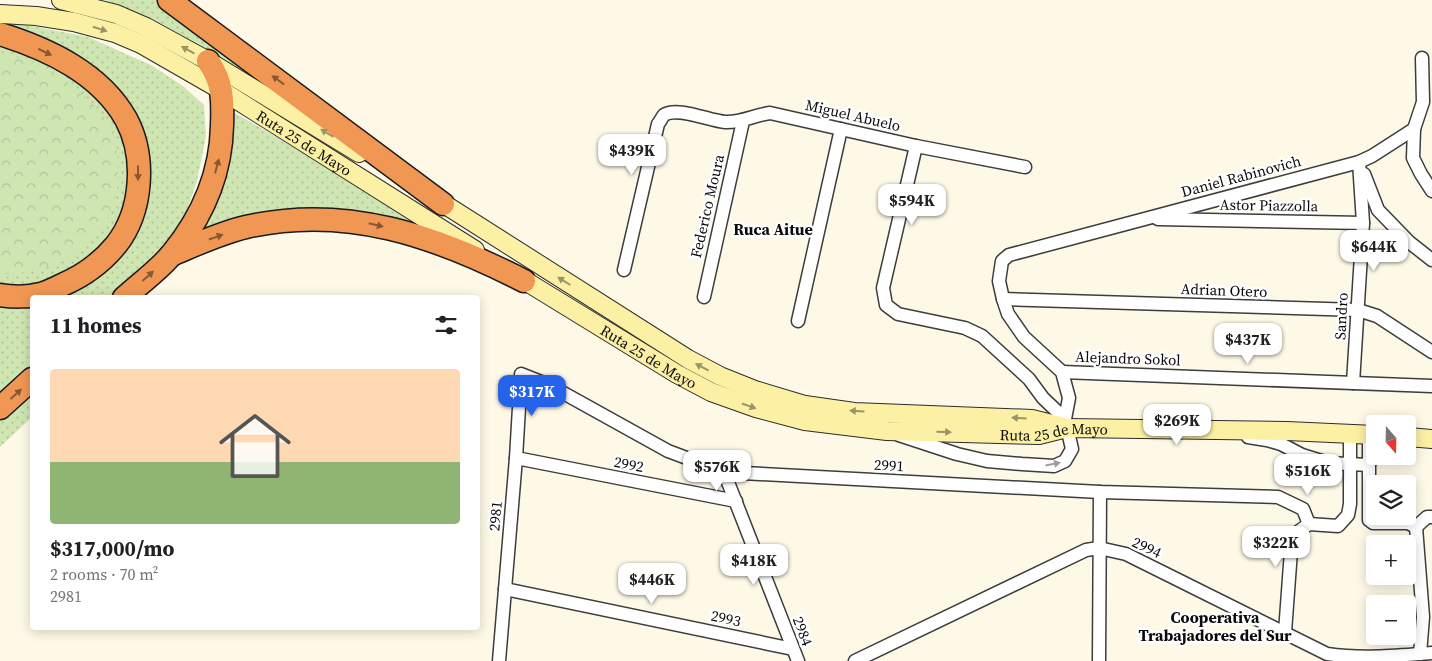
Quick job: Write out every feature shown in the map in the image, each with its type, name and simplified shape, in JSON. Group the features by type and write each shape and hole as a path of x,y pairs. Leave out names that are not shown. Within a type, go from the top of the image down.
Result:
{"highway":[{"path":"169,0 443,204"},
{"path":"0,34 23,42 62,60 92,79 112,100 126,120 136,145 139,168 138,191 132,216 117,244 98,263 74,280 41,294 8,297 0,295"},
{"path":"127,295 171,255 191,227 208,198 222,144 221,90 218,77 208,61"},
{"path":"171,255 244,228 272,222 303,219 336,220 369,224 436,241 478,258 524,281"},
{"path":"0,408 30,381"}],"main road":[{"name":"Ruta 25 de Mayo","path":"61,0 116,14 146,27 208,61 443,204 688,359 720,376 755,390 804,404 854,412 1032,419 1066,423 1222,430 1366,435"},
{"name":"Ruta 25 de Mayo","path":"0,14 56,18 115,33 141,44 221,90 524,281 677,374 711,392 756,408 805,421 887,431 1039,435 1066,423"},
{"path":"1416,438 1432,439"}],"street":[{"path":"1422,58 1422,102 1414,129 1413,158 1420,174 1432,190"},
{"name":"Miguel Abuelo","path":"624,270 658,124 664,115 675,111 725,122 743,121 757,115 770,113 916,146 1025,167"},
{"name":"Federico Moura","path":"704,297 743,121"},
{"path":"798,322 840,129"},
{"name":"Daniel Rabinovich","path":"1003,298 999,281 1002,261 1009,255 1025,249 1359,162 1372,156 1414,129"},
{"path":"916,146 884,288 886,305 898,314 965,328 982,336 1029,379 1043,398 1066,423"},
{"path":"1359,162 1378,210 1409,242 1432,260"},
{"name":"Sandro","path":"1353,382 1363,224 1359,162"},
{"name":"Astor Piazzolla","path":"1144,218 1363,224"},
{"path":"887,431 958,454 987,461 1054,466 1065,461 1072,449 1066,423 1069,398 1062,372 1024,337 1008,314 1003,298"},
{"name":"Adrian Otero","path":"1003,298 1358,310 1377,316 1432,352"},
{"name":"Alejandro Sokol","path":"1062,372 1432,386"},
{"name":"2981","path":"499,661 521,374"},
{"name":"2991","path":"521,374 549,385 668,451 724,472 1100,492 1278,497 1302,509 1309,524"},
{"path":"1222,430 1281,444 1316,460 1366,465"},
{"path":"1285,632 1291,551 1295,534 1309,524 1338,526 1348,515 1350,504 1350,434"},
{"name":"2992","path":"516,458 736,501"},
{"path":"1369,465 1369,520 1374,523 1408,523 1416,527"},
{"name":"2984","path":"724,472 795,655"},
{"path":"1099,661 1100,492"},
{"path":"1416,527 1427,517 1432,517"},
{"path":"1416,527 1426,654"},
{"name":"2994","path":"855,661 1086,550 1099,548 1126,554 1327,654 1397,659 1426,654"},
{"name":"2993","path":"505,589 795,655"}],"green space":[{"path":"105,0 159,0 343,136 164,25"},
{"path":"6,21 88,37 151,65 183,86 204,105 206,136 197,181 171,255 140,295 30,295 30,419 0,447 0,22"},
{"path":"0,52 24,59 47,69 80,92 107,121 117,150 116,193 109,215 98,233 84,248 66,259 46,268 24,273 0,274"},
{"path":"230,110 437,231 401,224 195,237"}],"district":[{"name":"Ruca Aitue","path":"773,229"},
{"name":"Cooperativa Trabajadores del Sur","path":"1215,626"}]}
